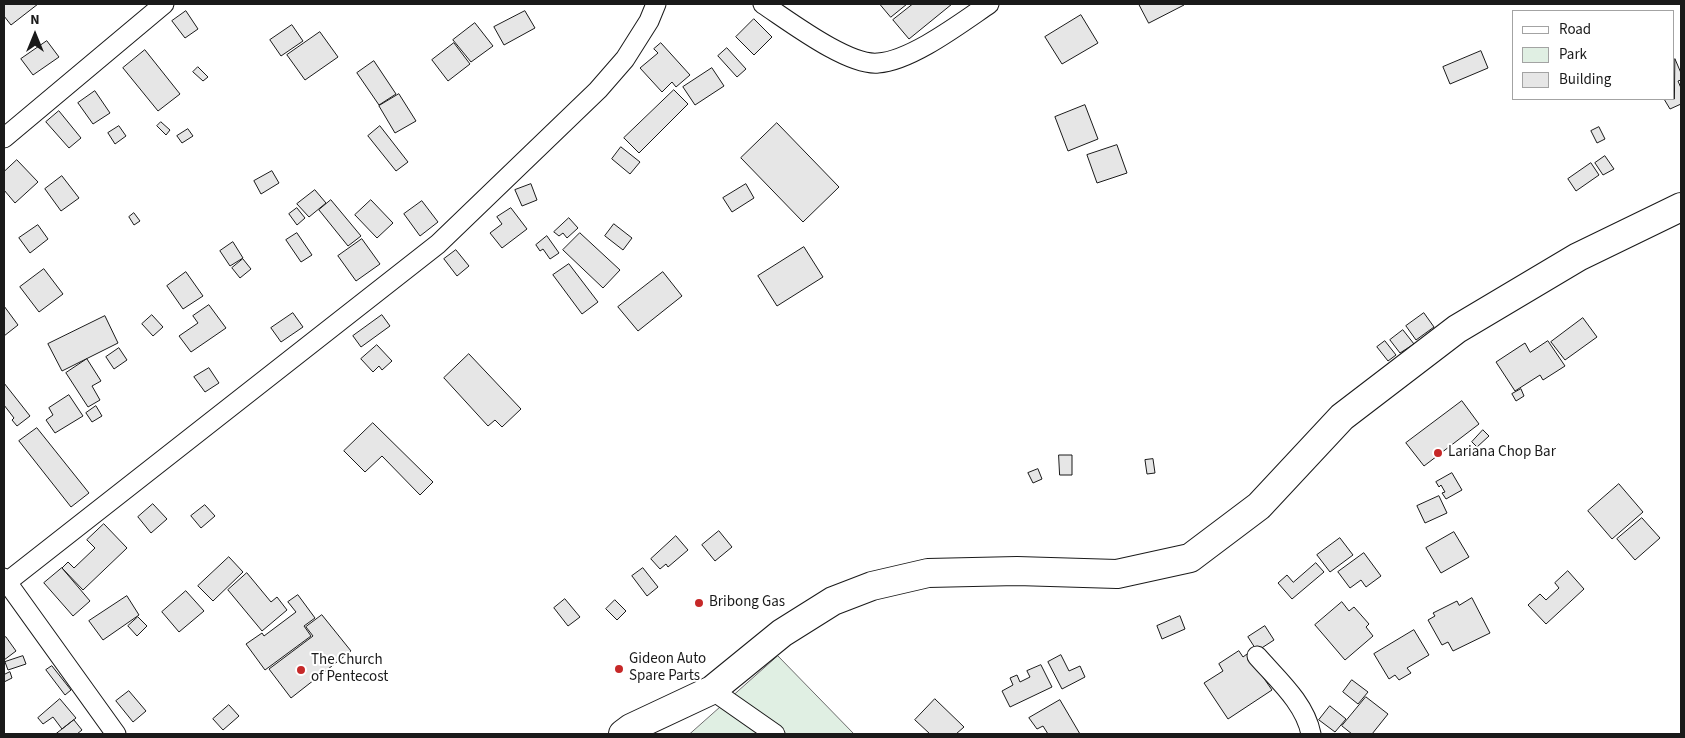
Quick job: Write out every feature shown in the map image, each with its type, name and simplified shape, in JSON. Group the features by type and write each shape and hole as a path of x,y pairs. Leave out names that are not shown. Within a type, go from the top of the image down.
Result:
{"main road":[{"path":"623,734 630,728 712,690 782,633 833,601 872,586 928,573 1017,571 1117,574 1190,558 1258,506 1342,417 1457,329 1578,257 1681,207"}],"street":[{"path":"4,138 164,4"},
{"path":"116,734 5,580 438,244 598,90 625,59 649,21 656,4"},
{"path":"763,4 820,41 851,58 877,64 906,57 989,4"},
{"path":"1257,656 1303,710 1311,734"},
{"path":"712,690 775,734"}],"green space":[{"path":"778,656 854,734 690,734"}],"building":[{"path":"4,4 38,4 11,25 4,16"},
{"path":"880,4 907,4 891,17"},
{"path":"913,4 952,4 909,39 893,20"},
{"path":"1139,4 1183,4 1184,5 1149,23"},
{"path":"186,11 198,29 185,38 172,21"},
{"path":"525,11 535,28 504,45 494,27"},
{"path":"1081,15 1098,43 1062,64 1045,37"},
{"path":"754,19 772,37 754,55 736,37"},
{"path":"475,23 493,46 471,62 453,40"},
{"path":"292,25 303,41 281,56 270,40"},
{"path":"320,32 338,57 305,80 287,55"},
{"path":"47,41 59,57 33,75 21,59"},
{"path":"454,43 470,64 448,81 432,60"},
{"path":"661,43 690,75 676,87 672,82 662,92 640,68 658,53 654,49"},
{"path":"727,48 746,69 737,77 718,56"},
{"path":"145,50 180,94 158,111 123,68"},
{"path":"1481,51 1488,68 1450,84 1443,67"},
{"path":"1675,59 1681,73 1681,80 1678,81 1681,88 1681,104 1670,109 1665,100 1675,100"},
{"path":"374,61 396,94 379,105 357,73"},
{"path":"198,67 208,77 203,81 193,72"},
{"path":"712,68 724,86 695,105 683,87"},
{"path":"674,90 688,104 639,153 624,138"},
{"path":"95,91 110,113 93,124 78,103"},
{"path":"399,94 416,121 395,133 379,106"},
{"path":"1085,105 1098,139 1068,151 1055,117"},
{"path":"59,111 81,138 69,148 46,122"},
{"path":"161,122 170,130 166,135 157,126"},
{"path":"777,123 839,187 803,222 741,158"},
{"path":"119,126 126,136 115,144 108,133"},
{"path":"380,126 408,162 396,171 368,136"},
{"path":"1599,127 1605,139 1597,143 1591,131"},
{"path":"188,129 193,136 182,143 177,136"},
{"path":"1117,145 1127,173 1097,183 1087,155"},
{"path":"621,147 640,162 630,174 612,159"},
{"path":"1605,156 1614,169 1603,175 1595,163"},
{"path":"17,160 38,182 15,203 4,190 4,172"},
{"path":"1591,163 1599,175 1576,191 1568,179"},
{"path":"272,171 279,183 261,194 254,181"},
{"path":"62,176 79,198 61,211 45,189"},
{"path":"531,184 537,200 522,206 515,190"},
{"path":"746,184 754,198 732,212 723,198"},
{"path":"315,190 326,203 309,217 297,204"},
{"path":"331,200 361,236 348,246 319,210"},
{"path":"371,200 393,223 377,238 355,215"},
{"path":"422,201 438,222 420,236 404,214"},
{"path":"297,208 305,218 297,225 289,214"},
{"path":"511,208 527,229 502,248 490,233 502,224 497,217"},
{"path":"134,213 140,221 134,225 129,217"},
{"path":"569,218 578,228 567,238 563,233 559,236 554,232"},
{"path":"614,224 632,238 623,250 605,236"},
{"path":"38,225 48,239 30,253 19,238"},
{"path":"297,233 312,255 301,262 286,240"},
{"path":"580,233 620,270 603,288 563,250"},
{"path":"547,236 559,253 550,259 543,249 540,251 536,245"},
{"path":"362,239 380,264 356,281 338,256"},
{"path":"233,242 243,258 230,266 220,251"},
{"path":"804,247 823,277 777,306 758,276"},
{"path":"456,250 469,266 457,276 444,259"},
{"path":"243,259 251,269 240,278 232,268"},
{"path":"569,264 598,302 582,314 553,275"},
{"path":"44,269 63,294 39,312 20,287"},
{"path":"186,272 203,296 183,309 167,286"},
{"path":"663,272 682,296 638,331 618,307"},
{"path":"209,305 226,328 191,352 179,336 198,323 193,316"},
{"path":"4,306 18,325 4,336"},
{"path":"293,313 303,327 281,342 271,328"},
{"path":"1424,313 1434,327 1416,340 1406,326"},
{"path":"152,315 163,327 153,336 142,324"},
{"path":"382,315 390,326 361,347 353,336"},
{"path":"105,316 118,343 62,371 48,344"},
{"path":"1583,318 1597,337 1565,360 1551,342"},
{"path":"1403,330 1414,344 1400,353 1390,340"},
{"path":"1385,341 1396,355 1388,361 1377,347"},
{"path":"1548,341 1565,366 1543,380 1540,375 1515,391 1496,362 1525,343 1530,352"},
{"path":"377,345 392,361 382,370 379,366 373,372 361,359"},
{"path":"119,348 127,360 114,369 106,357"},
{"path":"469,354 521,409 502,427 495,420 488,426 444,378"},
{"path":"87,359 101,381 92,386 100,400 88,407 66,373"},
{"path":"209,368 219,383 205,392 194,377"},
{"path":"4,383 30,416 17,426 12,420 14,418 4,405"},
{"path":"1521,389 1524,396 1516,401 1512,394"},
{"path":"69,395 83,416 55,433 46,420 53,415 49,408"},
{"path":"1462,401 1479,424 1424,466 1406,443"},
{"path":"96,406 102,416 92,422 86,413"},
{"path":"373,423 433,482 420,495 382,456 365,472 344,451"},
{"path":"37,428 89,493 71,507 19,441"},
{"path":"1483,430 1489,436 1477,447 1472,442"},
{"path":"1059,455 1072,455 1072,475 1060,475"},
{"path":"1153,459 1155,473 1147,474 1145,460"},
{"path":"1038,469 1042,479 1033,483 1028,473"},
{"path":"1452,473 1462,490 1446,499 1442,493 1445,492 1441,485 1439,487 1436,482"},
{"path":"1619,484 1643,512 1612,539 1588,511"},
{"path":"1439,496 1447,513 1425,523 1417,506"},
{"path":"153,504 167,519 151,533 138,517"},
{"path":"205,505 215,516 201,528 191,516"},
{"path":"1642,518 1660,538 1635,560 1617,539"},
{"path":"104,524 127,548 83,590 62,568 68,562 74,568 95,548 87,540"},
{"path":"719,531 732,547 715,561 702,545"},
{"path":"1454,532 1469,557 1441,573 1426,548"},
{"path":"676,536 688,550 668,567 666,564 660,569 651,559"},
{"path":"1340,538 1353,555 1330,572 1317,555"},
{"path":"1364,553 1381,576 1366,587 1361,580 1350,588 1338,572"},
{"path":"229,557 243,572 213,601 198,586"},
{"path":"1316,563 1324,572 1292,599 1278,583 1287,575 1293,582"},
{"path":"62,568 90,601 73,616 44,583"},
{"path":"643,568 658,587 647,596 632,576"},
{"path":"1568,571 1584,589 1546,624 1528,605 1540,594 1546,600 1559,588 1555,583"},
{"path":"247,573 271,602 277,597 287,610 262,631 228,590"},
{"path":"186,591 204,611 179,632 162,612"},
{"path":"298,595 315,618 304,626 311,636 265,670 246,644 262,633 264,636 296,612 288,602"},
{"path":"127,596 139,615 103,640 89,621"},
{"path":"1472,598 1490,633 1453,651 1448,642 1442,645 1428,620 1435,616 1433,613 1457,601 1459,605"},
{"path":"565,599 580,617 568,626 554,608"},
{"path":"615,600 626,611 617,620 606,609"},
{"path":"1342,602 1349,611 1354,607 1369,624 1366,627 1373,636 1345,660 1315,625"},
{"path":"322,615 351,651 291,698 269,669 313,636 306,627"},
{"path":"1180,616 1185,629 1162,639 1157,626"},
{"path":"138,617 147,626 137,636 128,626"},
{"path":"1265,626 1274,640 1257,651 1248,637"},
{"path":"1414,630 1429,655 1407,668 1411,673 1399,680 1395,675 1389,679 1374,654"},
{"path":"6,637 16,651 4,660 4,638"},
{"path":"1239,651 1243,657 1247,654 1272,690 1228,719 1204,683 1223,671 1219,664"},
{"path":"1061,655 1069,671 1080,666 1085,677 1062,689 1048,662"},
{"path":"23,656 26,664 8,670 5,662"},
{"path":"1041,665 1052,687 1010,707 1002,691 1013,685 1010,678 1017,675 1020,682 1030,677 1027,671"},
{"path":"52,666 71,690 65,695 46,670"},
{"path":"10,672 12,678 4,682 4,675"},
{"path":"1352,680 1368,692 1358,704 1343,692"},
{"path":"129,691 146,711 133,722 116,701"},
{"path":"1366,697 1388,714 1372,734 1352,734 1342,726"},
{"path":"60,699 76,718 62,729 53,717 43,724 38,718"},
{"path":"935,699 964,727 956,734 930,734 915,720"},
{"path":"1060,700 1080,734 1048,734 1043,726 1037,729 1029,718"},
{"path":"229,705 239,716 223,730 213,719"},
{"path":"1330,706 1346,719 1335,732 1319,720"},
{"path":"74,720 82,730 77,734 56,734"}],"place":[{"name":"Lariana Chop Bar","path":"1438,453"},
{"name":"Bribong Gas","path":"699,603"},
{"name":"Gideon Auto Spare Parts","path":"619,669"},
{"name":"The Church of Pentecost","path":"301,670"}]}
